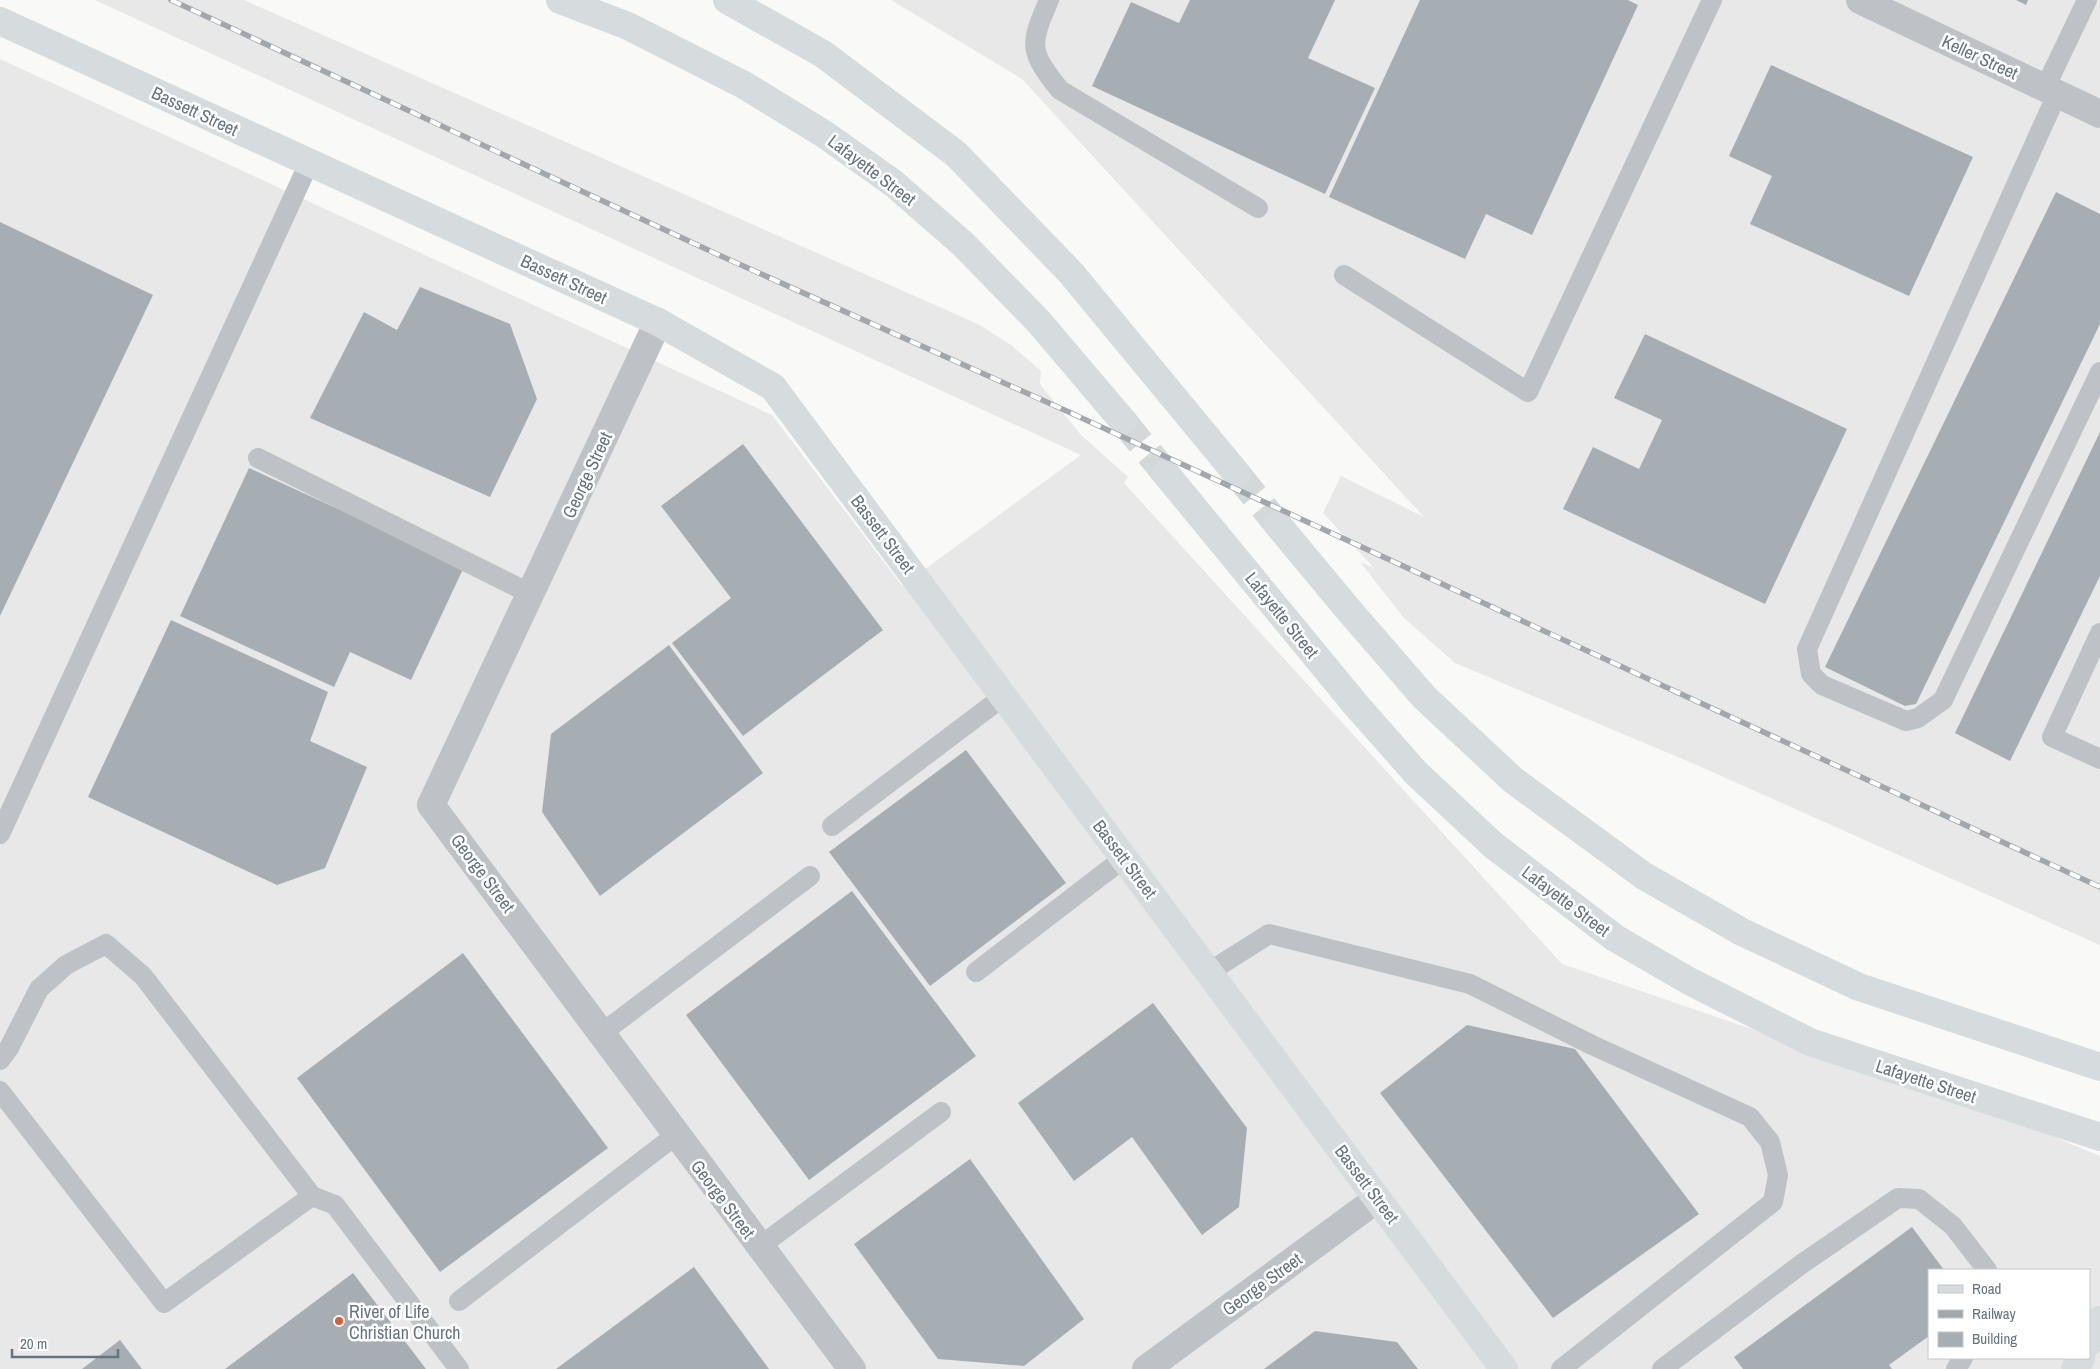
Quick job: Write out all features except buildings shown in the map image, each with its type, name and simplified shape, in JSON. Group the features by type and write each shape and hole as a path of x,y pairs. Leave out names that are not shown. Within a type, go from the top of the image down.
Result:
{"main road":[{"name":"Lafayette Street","path":"560,0 628,26 744,85 824,134 893,183 963,244 1039,322 1123,421"},
{"path":"727,0 823,54 956,154 1071,273 1237,474"},
{"name":"Bassett Street","path":"0,21 658,322 773,387 1504,1369"},
{"name":"Lafayette Street","path":"1166,474 1356,705 1416,773 1493,845 1615,938 1689,982 1810,1042 2100,1137"},
{"path":"1278,525 1346,608 1424,697 1513,780 1644,876 1742,932 1859,987 2100,1067"},
{"path":"2090,1340 2100,1320"}],"street":[{"name":"Keller Street","path":"1860,0 2100,114"},
{"name":"George Street","path":"658,322 431,805 602,1032 759,1247 852,1369"},
{"name":"George Street","path":"1146,1369 1377,1199"}],"lane":[{"path":"1049,0 1037,28 1034,46 1042,67 1060,90 1258,208"},
{"path":"1344,275 1528,392 1712,0"},
{"path":"2087,0 2051,91 1807,649 1807,661 1811,674 1822,685 1906,721 1918,718 1943,700 2100,372"},
{"path":"0,833 309,163"},
{"path":"258,458 531,594"},
{"path":"2100,633 2052,737 2100,759"},
{"path":"832,826 1004,696"},
{"path":"976,972 1124,858"},
{"path":"602,1032 810,876"},
{"path":"1209,972 1269,934 1470,984 1592,1045 1750,1117 1770,1142 1778,1175 1773,1202 1561,1369"},
{"path":"0,1060 9,1048 39,990 66,965 106,944 143,976 312,1196 335,1205 459,1369"},
{"path":"0,1091 164,1303 312,1196"},
{"path":"759,1247 941,1112"},
{"path":"459,1301 676,1135"},
{"path":"1662,1369 1803,1263 1898,1198 1919,1199 1952,1226 1986,1269"}],"shaded area":[{"path":"95,0 244,0 978,324 1011,345 1041,371 1040,384 1081,435 1128,477 1124,483 1562,964 1997,1113 2100,1156 2100,1369 0,1369 0,59 772,415 902,586 1081,455"},
{"path":"891,0 2100,0 2100,945 1699,766 1455,663 1404,618 1360,562 1374,568 1323,513 1341,476 1424,517 1022,79"}],"tunnel":[{"path":"1123,421 1166,474"},
{"path":"1237,474 1278,525"}],"railway":[{"path":"171,0 721,256 1060,408 2100,887"}],"place":[{"name":"River of Life Christian Church","path":"339,1321"}]}
